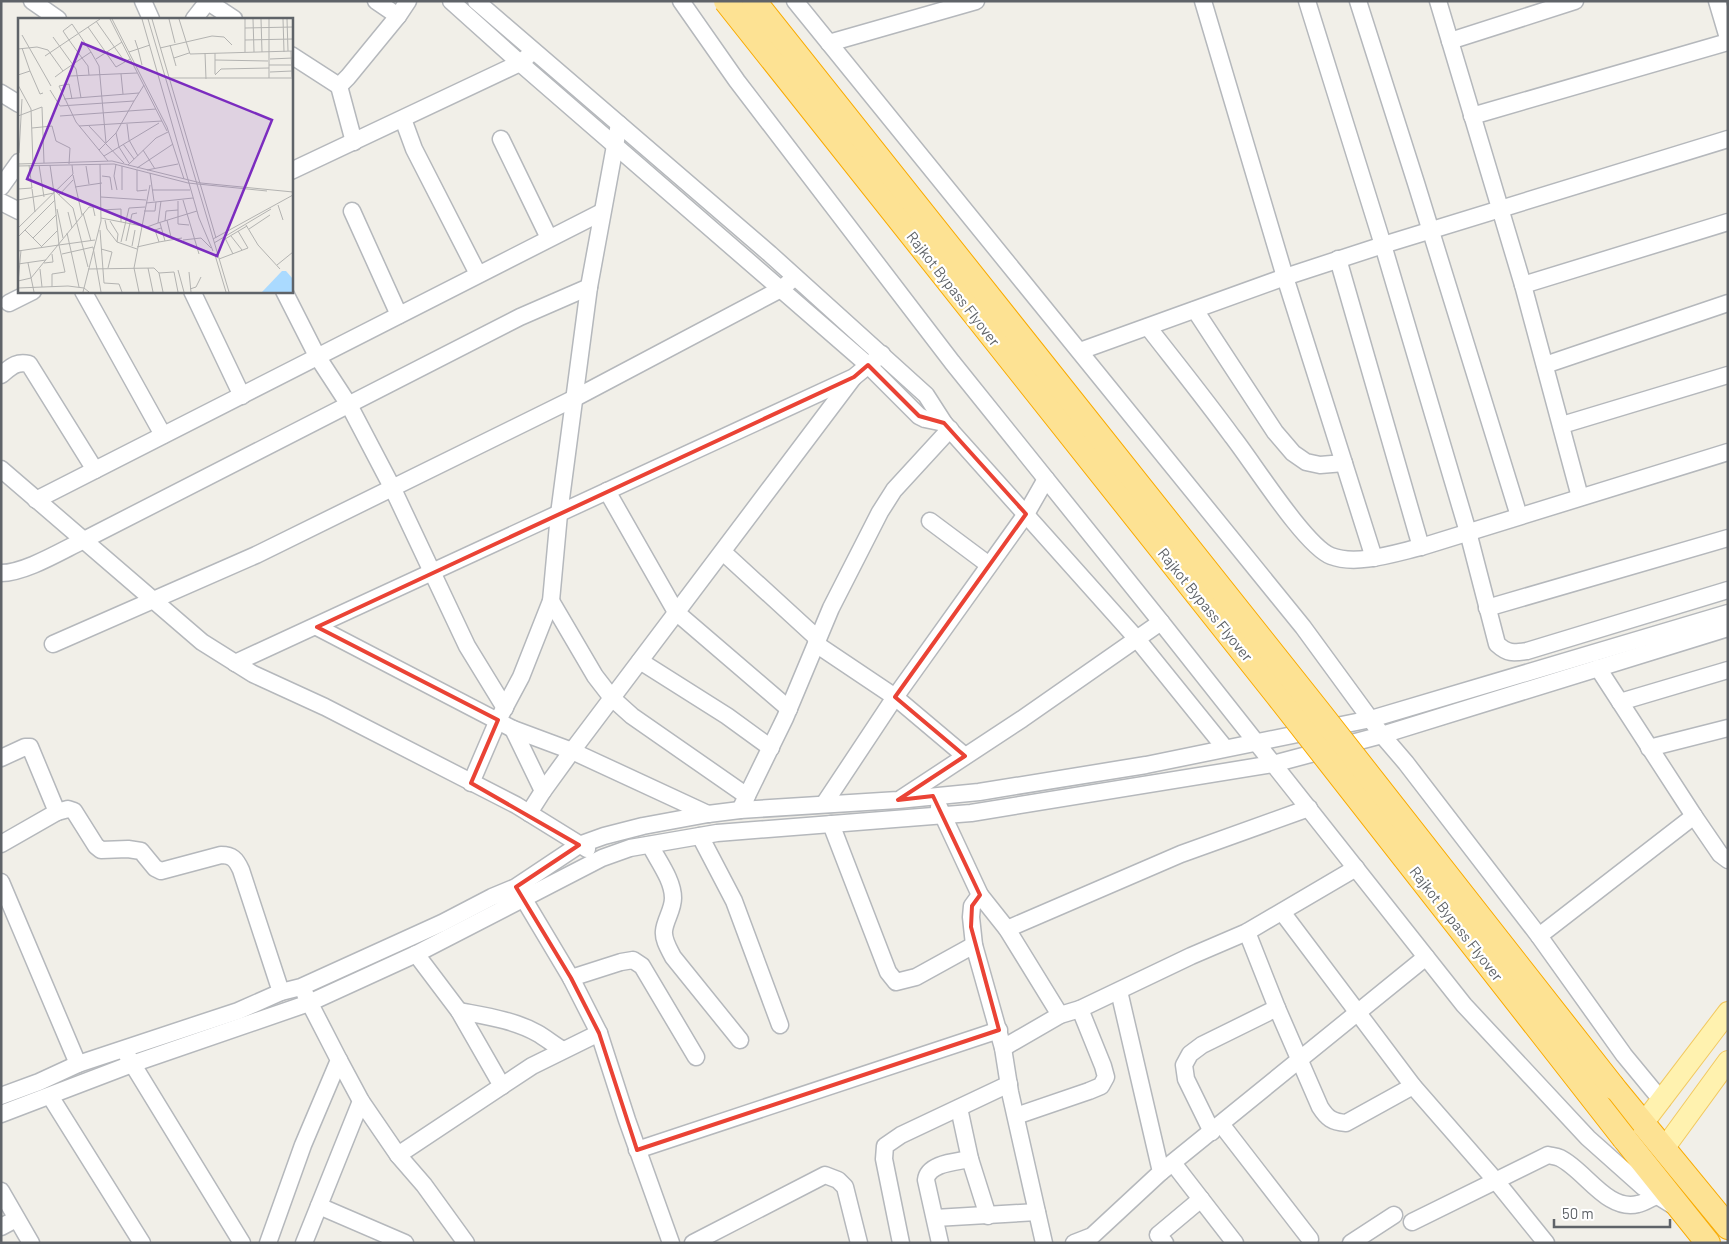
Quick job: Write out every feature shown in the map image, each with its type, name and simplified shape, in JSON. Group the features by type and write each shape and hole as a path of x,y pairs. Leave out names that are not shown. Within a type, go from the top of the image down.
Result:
{"highway":[{"name":"Rajkot Bypass Flyover","path":"726,1 1278,696 1633,1131 1683,1211 1708,1243"},
{"name":"Rajkot Bypass Flyover","path":"754,1 1324,719 1613,1087 1633,1131"},
{"path":"1633,1131 1663,1150 1728,1227"}],"main road":[{"path":"1633,1131 1662,1101 1728,1012"},
{"path":"1663,1150 1725,1069"}],"street":[{"path":"32,1 57,18"},
{"path":"143,1 151,18"},
{"path":"195,18 207,1 232,18"},
{"path":"376,1 398,16"},
{"path":"339,86 398,16 408,1"},
{"path":"451,1 868,365 915,413 925,419 947,426"},
{"path":"476,1 763,247 926,395 947,426 1136,639 1225,748"},
{"path":"681,1 737,81 952,362 1161,622 1464,1005 1588,1138 1623,1171 1642,1187 1683,1211"},
{"path":"795,1 1297,619 1382,735 1406,763 1539,936 1624,1055 1662,1101"},
{"path":"829,43 976,1"},
{"path":"1203,1 1285,278 1374,558"},
{"path":"1308,1 1383,244 1468,532 1497,644 1505,651 1513,653 1527,652 1728,590"},
{"path":"1358,1 1519,516"},
{"path":"1438,1 1546,365 1580,498"},
{"path":"1450,41 1575,1"},
{"path":"1472,116 1728,40 1717,1"},
{"path":"292,171 520,63 533,51"},
{"path":"292,56 339,86 354,142"},
{"path":"1,93 18,103"},
{"path":"403,119 414,149 478,274"},
{"path":"471,783 521,677 551,601 559,514 589,287 619,124"},
{"path":"501,139 550,238"},
{"path":"1080,352 1383,244 1728,139"},
{"path":"1,187 18,163"},
{"path":"1,202 18,210"},
{"path":"352,212 399,314"},
{"path":"36,500 602,212"},
{"path":"1523,285 1728,222"},
{"path":"1338,260 1421,547"},
{"path":"53,644 256,555 575,398 781,290 795,277"},
{"path":"1,573 10,573 26,567 84,540 520,317 589,287"},
{"path":"9,303 31,292"},
{"path":"84,292 163,435"},
{"path":"192,292 242,396"},
{"path":"285,292 317,356 349,405 392,487 467,646 502,714 513,729 543,790"},
{"path":"1546,365 1728,303"},
{"path":"1195,310 1275,432 1293,453 1306,462 1320,465 1344,463"},
{"path":"1148,327 1311,540 1330,555 1347,559 1374,558 1421,547 1728,452"},
{"path":"530,813 543,790 854,377 882,354"},
{"path":"1,375 21,362 29,364 95,470"},
{"path":"1562,425 1728,375"},
{"path":"235,664 854,377"},
{"path":"744,803 789,709 831,608 880,512 894,490 947,426"},
{"path":"1,468 202,642 235,664 325,707 530,813 602,858"},
{"path":"824,804 895,697 1026,514 1046,479"},
{"path":"608,491 676,612 789,709"},
{"path":"930,521 989,566"},
{"path":"1487,608 1728,538"},
{"path":"723,552 817,641 895,697 965,756"},
{"path":"551,601 595,676 612,698 744,803"},
{"path":"520,893 579,845 604,836 643,826 708,814 744,803 824,804 898,800 979,792 1146,765 1371,720 1728,613"},
{"path":"898,800 1161,622"},
{"path":"317,627 502,714"},
{"path":"1,1096 39,1082 78,1064 238,1011 281,992 301,987 447,930 497,903 630,848 716,833 944,816 998,809 1272,764 1382,735 1728,628"},
{"path":"640,661 727,716 770,748"},
{"path":"1598,668 1694,816 1720,854 1728,860"},
{"path":"1620,702 1728,670"},
{"path":"1649,748 1728,728"},
{"path":"513,729 572,751 708,814"},
{"path":"1,758 24,747 30,747 57,812"},
{"path":"933,796 980,894 1007,930 1060,1015"},
{"path":"1007,930 1181,854 1309,808"},
{"path":"1,844 57,812 68,809 74,811 100,850 128,849 141,851 155,868 161,871 221,855 230,855 237,861 281,992"},
{"path":"1539,936 1694,816"},
{"path":"831,824 888,972 896,982 916,977 974,945"},
{"path":"700,836 734,901 780,1025"},
{"path":"650,845 672,887 673,899 664,931 666,944 672,957 740,1040"},
{"path":"1003,1048 1060,1015 1080,1009 1191,956 1247,932 1356,868"},
{"path":"1,882 78,1064"},
{"path":"520,893 571,978 599,1033 671,1243"},
{"path":"980,894 972,906 971,917 974,945 999,1030 1044,1243"},
{"path":"1282,912 1413,1086 1496,1181 1546,1243"},
{"path":"1,1114 132,1064 309,1003 416,954 447,930"},
{"path":"1247,932 1277,1008 1320,1107 1327,1117 1334,1122 1346,1123 1413,1086"},
{"path":"416,954 459,1010 502,1086"},
{"path":"1074,1243 1094,1239 1167,1168 1426,957"},
{"path":"571,978 633,960 642,966 696,1056"},
{"path":"301,987 361,1100 398,1155 424,1185 466,1243"},
{"path":"1119,991 1167,1168 1201,1199 1236,1243"},
{"path":"1277,1008 1202,1045 1190,1054 1184,1065 1186,1079 1216,1128 1310,1239"},
{"path":"1016,1116 1101,1086 1106,1077 1103,1066 1080,1009"},
{"path":"459,1010 491,1017 537,1033 563,1050"},
{"path":"638,1150 999,1030"},
{"path":"398,1155 532,1066 599,1033"},
{"path":"123,1049 242,1243"},
{"path":"268,1243 303,1145 339,1060"},
{"path":"901,1243 884,1159 885,1146 901,1135 1009,1084"},
{"path":"50,1096 142,1243"},
{"path":"304,1243 361,1100"},
{"path":"959,1108 970,1159 988,1216"},
{"path":"1412,1222 1548,1155 1559,1157 1610,1199 1623,1205 1639,1204 1656,1196"},
{"path":"940,1243 926,1180 927,1174 931,1169 939,1166 970,1159"},
{"path":"693,1243 825,1175 838,1180 845,1187 859,1243"},
{"path":"1,1191 31,1243"},
{"path":"1158,1240 1201,1199"},
{"path":"320,1206 405,1243"},
{"path":"935,1218 1037,1212"},
{"path":"1351,1243 1394,1215"},
{"path":"1,1227 16,1219"}],"highlighted area":[{"path":"868,365 919,416 944,423 1026,514 895,697 965,756 898,800 933,796 980,895 972,906 971,927 999,1030 637,1150 599,1033 571,978 516,887 579,845 471,783 498,720 317,627 854,377"}]}
